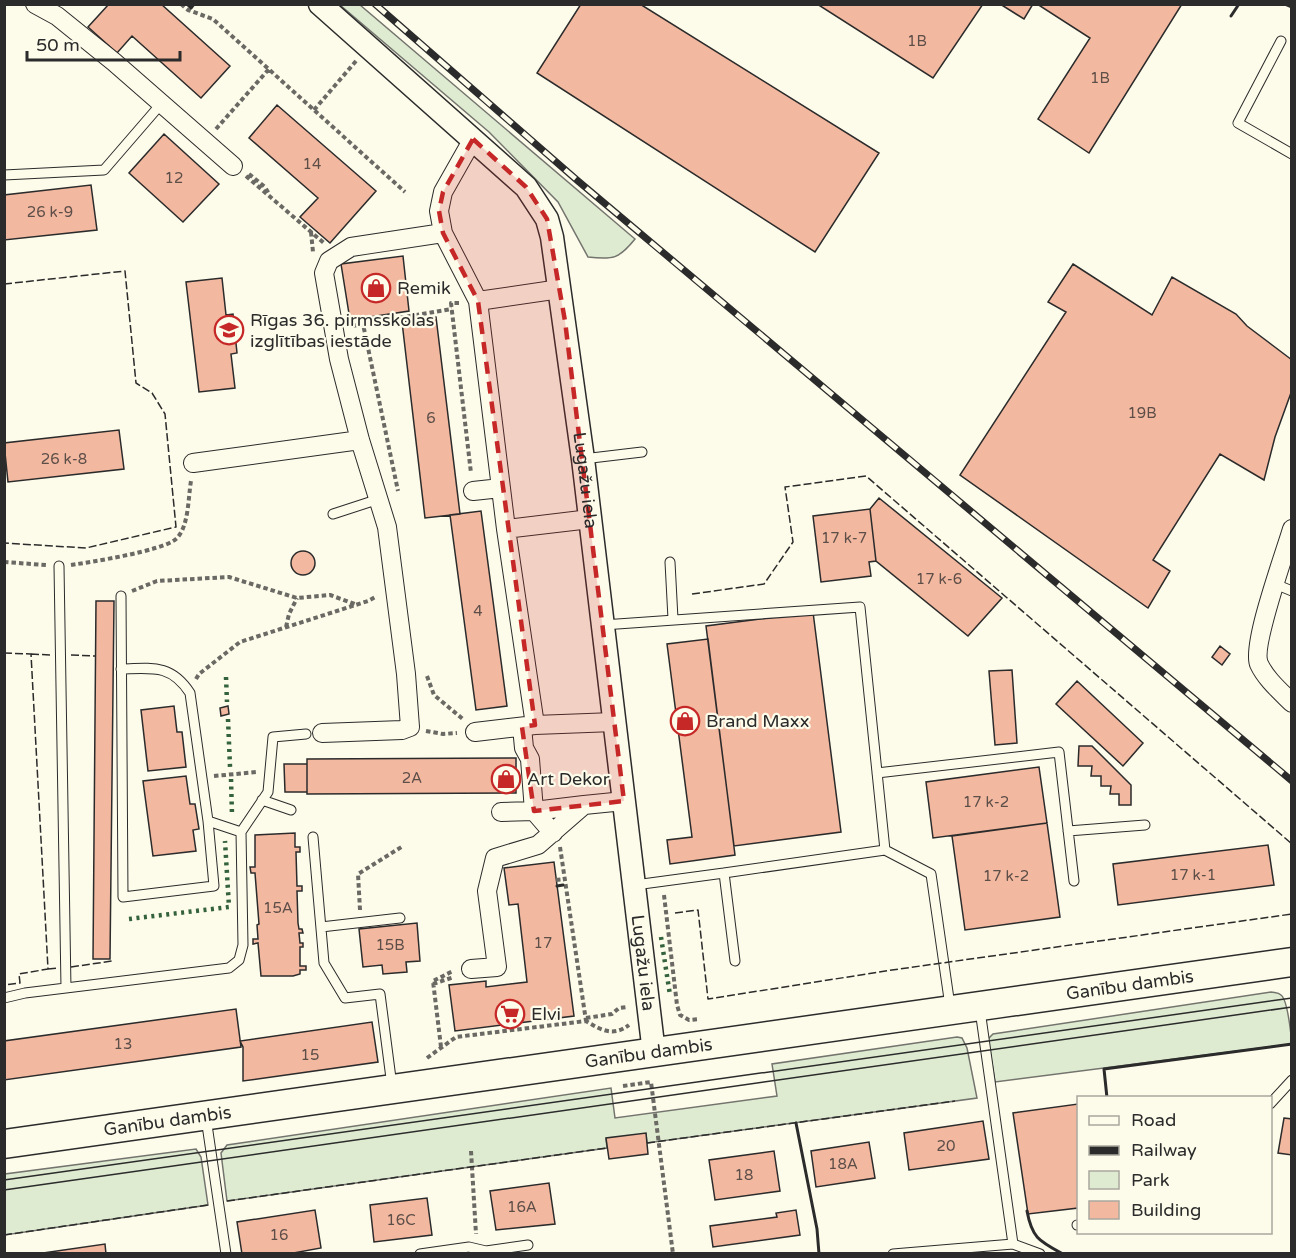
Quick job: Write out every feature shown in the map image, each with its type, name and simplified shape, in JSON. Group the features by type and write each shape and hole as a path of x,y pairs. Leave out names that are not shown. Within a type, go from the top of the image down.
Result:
{"main road":[{"name":"Ganību dambis","path":"4,1144 205,1116 391,1076 654,1053 1292,962"}],"street":[{"path":"35,4 61,10 114,62 231,163"},
{"name":"Lugažu iela","path":"320,4 526,187 547,219 560,289 583,459 654,1053"},
{"path":"472,139 443,192 440,211 443,233 478,301 529,726 524,748 530,759 534,811 553,834"},
{"path":"314,734 402,730 410,727 406,674 387,527 360,440 339,359 324,273 334,256 351,248 443,233"},
{"path":"478,301 560,289"},
{"path":"194,463 360,440"},
{"path":"473,491 501,488"},
{"path":"506,529 590,519"},
{"path":"1292,530 1283,587 1259,639 1258,662 1273,683 1292,703"},
{"path":"476,732 529,726 614,722"},
{"path":"501,812 534,811 624,801"},
{"path":"471,969 497,967 487,891 495,858 538,845 584,805"}],"lane":[{"path":"1281,41 1238,123 1292,154"},
{"path":"4,175 104,170 161,104"},
{"path":"583,459 642,452"},
{"path":"333,514 379,499"},
{"path":"670,562 673,619"},
{"path":"59,566 66,988"},
{"path":"121,596 121,669 123,897 214,886 208,821 190,693 182,680 169,672 156,668 121,669"},
{"path":"603,625 860,607 885,850"},
{"path":"4,998 230,968 239,960 243,945 241,832 268,792 273,737 314,734"},
{"path":"877,773 1059,752 1074,880"},
{"path":"262,800 291,810"},
{"path":"208,821 241,832"},
{"path":"1068,831 1145,825"},
{"path":"313,837 324,963 345,998 380,994 391,1076"},
{"path":"634,885 885,850 931,874 951,1011"},
{"path":"724,873 735,961"},
{"path":"321,927 400,918"},
{"path":"980,1007 1013,1244"},
{"path":"1272,1102 1292,1080"},
{"path":"205,1116 226,1254"},
{"path":"892,1254 1013,1244 1040,1254"},
{"path":"420,1254 470,1247 486,1251 528,1245"}],"path":[{"path":"181,4 188,10 213,19 405,192"},
{"path":"314,110 369,47"},
{"path":"206,141 269,69"},
{"path":"231,163 236,164 265,187 273,199"},
{"path":"250,180 328,246 334,256"},
{"path":"311,231 314,259"},
{"path":"473,491 451,303 478,301"},
{"path":"345,326 452,309"},
{"path":"363,324 399,496"},
{"path":"4,562 59,566 104,560 165,545 176,538 184,525 194,463"},
{"path":"121,596 157,581 229,577 297,598 330,595 356,604"},
{"path":"190,693 199,674 240,642 368,601 395,586"},
{"path":"286,627 289,614 297,598"},
{"path":"426,675 434,695 476,732"},
{"path":"443,734 455,733"},
{"path":"201,777 270,771"},
{"path":"391,1076 428,1058 456,1037 586,1019 612,1014 619,1008 632,1006 630,1025 623,1029 603,1031 586,1019 562,851 553,834"},
{"path":"361,922 358,874 403,846"},
{"path":"556,880 566,879"},
{"path":"441,1047 433,981 447,973"},
{"path":"667,1006 677,1005"},
{"path":"623,1086 651,1082 673,1254"},
{"path":"471,1151 477,1249"}],"highlighted area":[{"path":"473,139 526,187 547,219 565,321 624,801 534,811 522,727 535,725 478,301 443,233 439,211 443,192"}],"green space":[{"path":"340,5 360,5 635,239 615,257 588,257 558,202 489,132"},
{"path":"1271,992 1279,993 1286,1004 1292,1044 995,1082 988,1039 993,1034"},
{"path":"962,1038 967,1048 977,1098 647,1143 646,1134 606,1139 607,1148 227,1201 221,1153 227,1145 611,1088 615,1118 777,1096 772,1064"},
{"path":"196,1149 201,1157 208,1205 5,1235 5,1174"}],"building":[{"path":"109,4 161,4 230,66 201,98 132,36 117,53 88,27"},
{"path":"581,4 640,4 879,153 815,252 537,73"},
{"path":"817,4 983,4 933,78"},
{"path":"1000,4 1033,4 1024,19"},
{"path":"1037,4 1182,4 1089,153 1038,119 1090,38"},
{"path":"277,105 376,191 330,243 300,217 318,198 249,138"},
{"path":"164,134 219,184 183,222 129,173"},
{"path":"91,185 97,230 4,240 4,195"},
{"name":"Remik","path":"403,256 409,311 350,320 341,264"},
{"path":"1073,264 1152,315 1172,277 1236,314 1247,326 1292,360 1292,390 1275,437 1264,480 1220,454 1153,560 1170,571 1148,608 960,475 1066,312 1048,302"},
{"path":"222,278 226,315 233,314 237,353 231,354 235,388 199,392 186,282"},
{"path":"436,317 460,514 425,518 402,322"},
{"path":"119,430 124,469 8,482 4,443"},
{"path":"879,498 1002,598 968,636 876,561 870,509"},
{"path":"870,509 876,561 869,562 871,576 821,582 813,516"},
{"path":"481,511 507,706 476,710 450,515"},
{"path":"303,551 308,552 314,558 314,568 308,574 303,575 298,574 292,568 291,563 292,558 298,552"},
{"path":"96,601 114,601 110,959 93,959"},
{"path":"813,612 841,832 734,846 706,626"},
{"path":"708,639 735,855 670,864 667,840 692,837 667,644"},
{"path":"1220,646 1230,654 1222,665 1212,657"},
{"path":"1012,670 1017,743 995,745 989,671"},
{"path":"1077,681 1143,743 1123,766 1056,704"},
{"path":"174,706 177,732 182,732 186,767 148,771 141,710"},
{"path":"228,706 229,714 221,716 220,708"},
{"path":"1079,746 1092,746 1131,785 1131,805 1119,805 1119,794 1110,794 1111,786 1101,786 1101,776 1091,776 1092,766 1078,766"},
{"path":"516,758 516,793 307,794 307,759"},
{"path":"284,764 307,764 307,792 285,792"},
{"path":"1039,767 1047,823 933,838 926,782"},
{"path":"186,776 190,804 195,804 199,829 193,830 196,851 153,856 143,781"},
{"path":"1047,823 1060,917 965,930 952,836"},
{"path":"295,833 295,847 300,847 300,852 296,852 297,886 302,886 302,891 297,891 298,923 303,933 299,933 300,943 303,943 303,947 300,947 300,966 306,966 306,970 300,970 300,974 293,976 261,976 258,943 253,944 253,939 258,939 257,925 259,924 255,873 251,873 250,867 255,867 255,835"},
{"path":"1268,845 1274,885 1118,905 1113,864"},
{"path":"554,862 574,1016 455,1031 449,985 486,981 486,987 527,982 518,904 509,905 504,868"},
{"path":"417,923 420,961 406,962 407,972 383,974 382,965 363,967 359,929"},
{"path":"236,1009 241,1047 4,1080 4,1041"},
{"path":"372,1022 378,1062 243,1081 243,1047 240,1041"},
{"path":"1077,1104 1077,1208 1028,1214 1013,1113"},
{"path":"1284,1118 1292,1119 1292,1155 1278,1153"},
{"path":"983,1121 989,1159 909,1170 904,1133"},
{"path":"646,1133 648,1154 609,1159 606,1138"},
{"path":"869,1142 875,1178 816,1187 811,1151"},
{"path":"774,1151 780,1191 715,1200 709,1160"},
{"path":"549,1183 555,1224 496,1230 490,1191"},
{"path":"427,1198 432,1235 374,1242 370,1205"},
{"path":"315,1210 321,1248 288,1254 242,1254 237,1222"},
{"path":"796,1210 800,1235 713,1247 710,1226 777,1217 776,1213"},
{"path":"105,1244 106,1254 36,1254"}],"tram line":[{"path":"4,1180 1292,998"},
{"path":"4,1190 1292,1007"}],"railway":[{"path":"375,4 578,181 1292,781"}],"hedge":[{"path":"226,677 227,702"},
{"path":"228,719 230,767"},
{"path":"231,779 232,815"},
{"path":"129,919 229,907 225,841"},
{"path":"661,937 670,995"}],"fence":[{"path":"4,284 125,271 136,383 152,393 165,414 176,527 86,548 4,543"},
{"path":"692,594 764,584 793,542 785,487 866,476 1292,844"},
{"path":"4,653 31,654 48,969 19,974 20,983 4,985"},
{"path":"31,654 51,655"},
{"path":"71,655 95,656"},
{"path":"675,913 698,910 708,999 892,970 1292,914"},
{"path":"71,967 112,961"},
{"path":"48,969 59,968"},
{"path":"647,1143 955,1101"},
{"path":"227,1201 607,1148"},
{"path":"4,1235 208,1205"}],"wall":[{"path":"187,4 191,8 194,4"},
{"path":"1231,16 1239,4"},
{"path":"1285,4 1292,7"},
{"path":"557,886 563,885"},
{"path":"1107,1096 1104,1069 1292,1044"},
{"path":"1292,1053 1292,1066"},
{"path":"796,1123 817,1229 819,1254"},
{"path":"1027,1211 1031,1227 1038,1238 1063,1254"},
{"path":"1292,1211 1292,1227"}],"place":[{"name":"Remik","path":"376,288"},
{"name":"Rīgas 36. pirmsskolas izglītības iestāde","path":"229,330"},
{"name":"Brand Maxx","path":"685,721"},
{"name":"Art Dekor","path":"506,779"},
{"name":"Elvi","path":"510,1014"}]}
